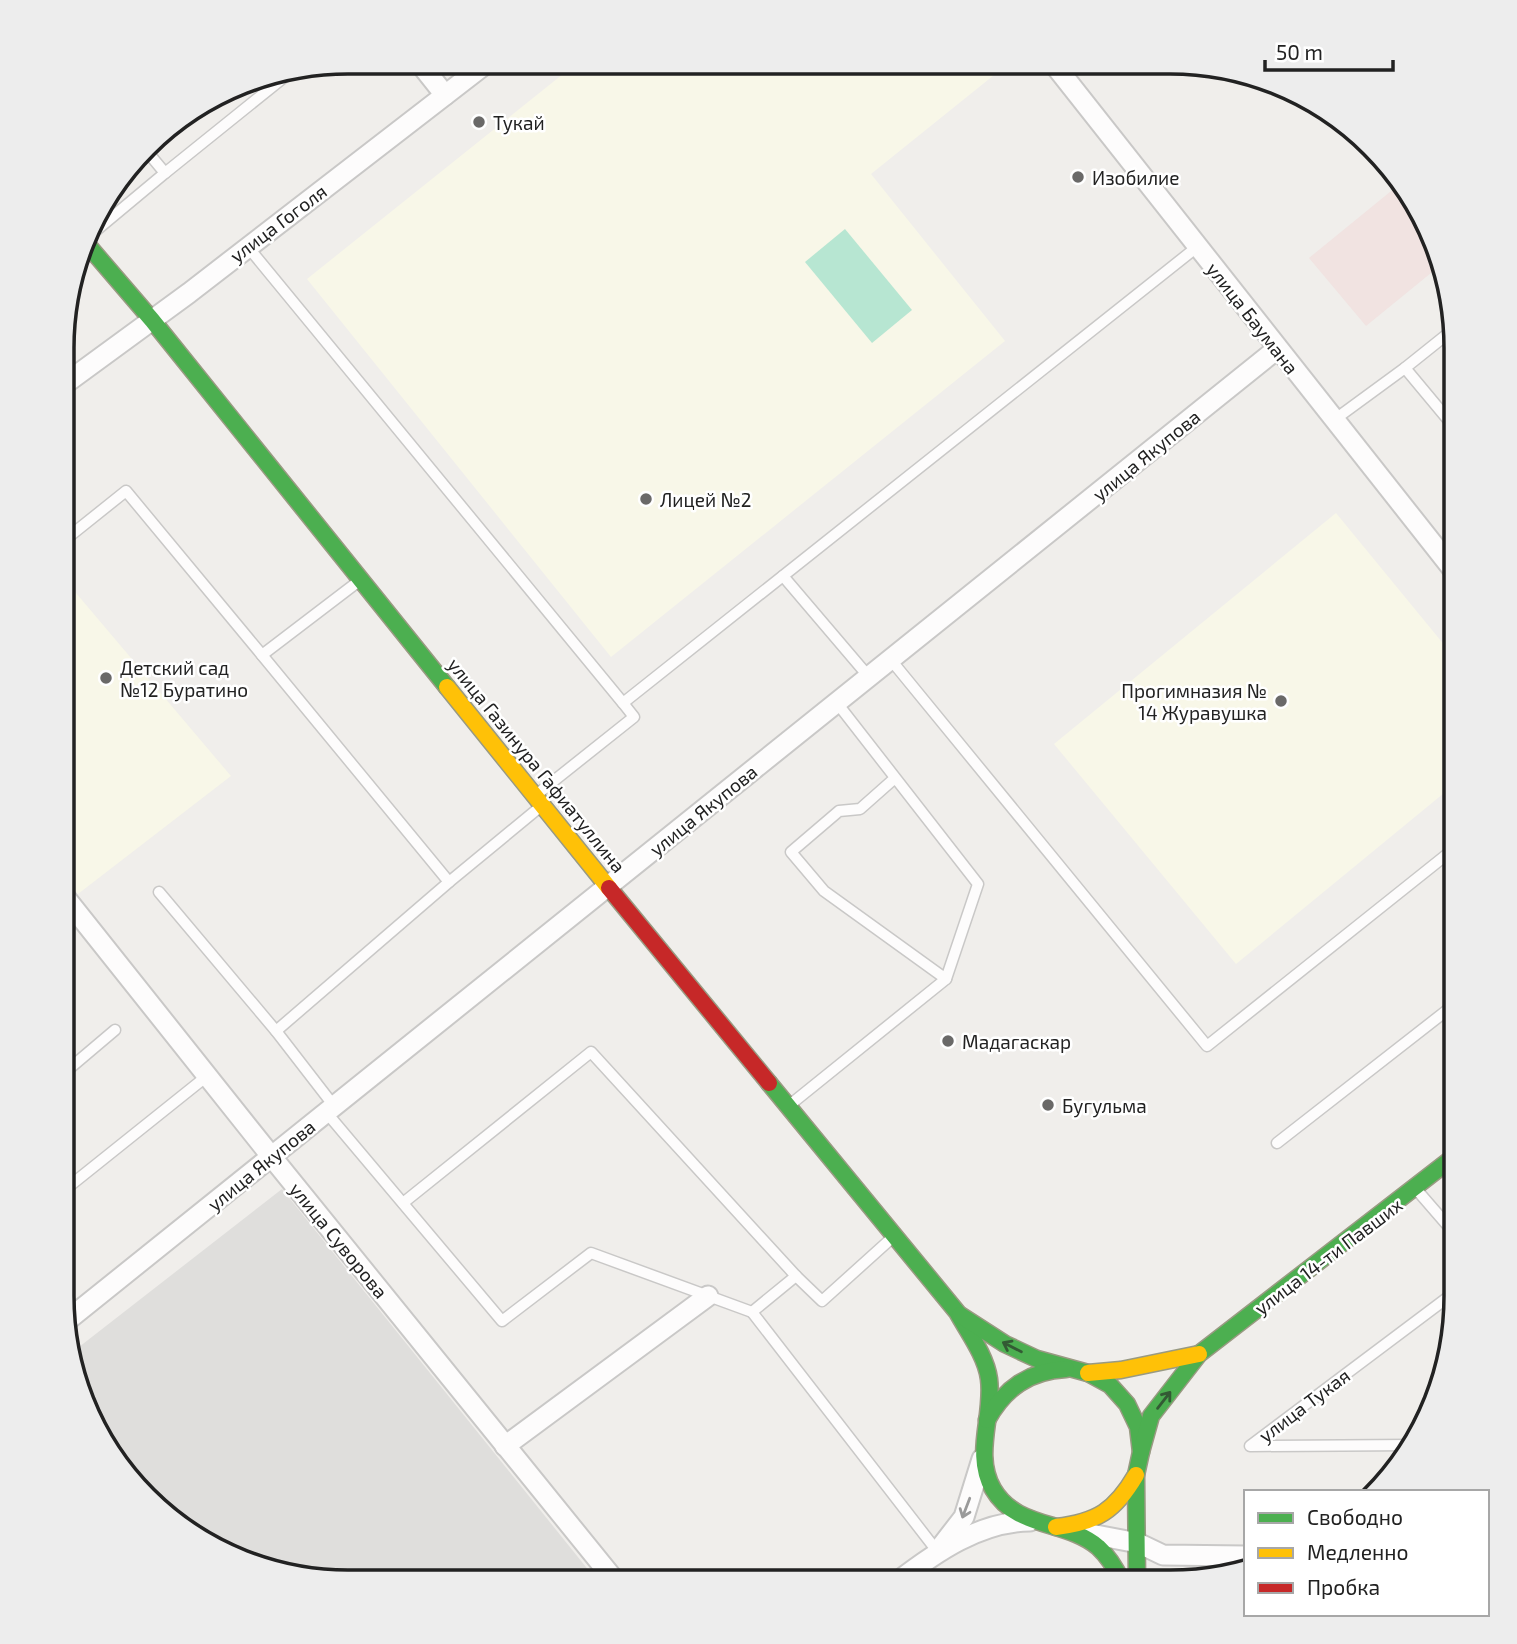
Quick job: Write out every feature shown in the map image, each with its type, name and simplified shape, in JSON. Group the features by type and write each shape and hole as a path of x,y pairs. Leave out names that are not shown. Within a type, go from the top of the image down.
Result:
{"main road":[{"name":"улица Газинура Гафиатуллина","path":"92,248 608,887 957,1312"},
{"name":"улица 14-ти Павших","path":"1199,1354 1444,1165"},
{"path":"957,1312 1005,1344 1037,1359 1081,1371 1110,1385 1128,1404 1138,1427 1141,1452"},
{"path":"957,1312 989,1378 982,1458 991,1485 1008,1506 1031,1521 1056,1527 1095,1543 1114,1562 1117,1570"},
{"path":"986,1423 993,1406 1005,1392 1020,1380 1036,1373 1055,1369 1121,1370 1199,1354"},
{"path":"1137,1570 1136,1475 1141,1452 1152,1416 1199,1354"},
{"path":"1056,1527 1082,1525 1105,1514 1124,1497 1136,1475"}],"street":[{"path":"428,74 445,95"},
{"name":"улица Гоголя","path":"74,377 472,74"},
{"name":"улица Баумана","path":"1062,74 1444,558"},
{"name":"улица Якупова","path":"74,1316 1278,349"},
{"name":"улица Суворова","path":"74,909 606,1570"},
{"path":"505,1446 708,1296"},
{"path":"912,1570 937,1551 964,1517 982,1458"},
{"path":"937,1551 1008,1522 1031,1521"},
{"path":"1056,1527 1138,1544 1163,1555 1244,1556"}],"lane":[{"path":"102,227 277,83"},
{"path":"151,157 165,173"},
{"path":"247,246 634,717 449,883 276,1031"},
{"path":"623,703 1197,247"},
{"path":"1334,420 1443,337"},
{"path":"1405,368 1444,415"},
{"path":"74,532 127,491 449,883"},
{"path":"783,576 869,677"},
{"path":"262,655 361,580"},
{"path":"891,660 1207,1046 1444,857"},
{"path":"788,1107 946,979 978,884 837,703"},
{"path":"895,778 860,809 839,811 792,852 824,891 946,979"},
{"path":"159,892 276,1031 330,1109 403,1203 502,1321 590,1253 752,1312 937,1551"},
{"path":"1277,1143 1444,1013"},
{"path":"74,1065 115,1030"},
{"path":"403,1203 591,1052 821,1301 894,1236"},
{"path":"74,1182 207,1076"},
{"path":"1416,1188 1444,1221"},
{"path":"752,1312 796,1276"},
{"name":"улица Тукая","path":"1398,1447 1250,1446 1444,1300"}],"shaded area":[{"name":"Лицей №2","path":"563,74 995,74 871,174 1005,341 611,657 307,279"},
{"path":"1393,189 1415,226 1433,272 1366,326 1309,258"},
{"name":"Прогимназия № 14 Журавушка","path":"1336,513 1444,645 1444,793 1236,964 1054,744"},
{"name":"Детский сад №12 Буратино","path":"74,591 231,776 78,894 74,889"},
{"path":"282,1189 588,1570 330,1570 294,1565 243,1550 210,1534 181,1514 141,1477 110,1434 102,1418 88,1385 79,1347"}],"green space":[{"path":"845,229 912,310 872,343 805,262"}],"traffic: fast":[{"path":"92,250 152,320 447,687"},
{"path":"769,1083 957,1312 976,1344 989,1379 984,1449 987,1476 993,1489 1003,1502 1028,1518 1085,1538 1106,1555 1116,1570"},
{"path":"1141,1452 1151,1416 1199,1354 1444,1165"},
{"path":"960,1315 1005,1344 1037,1359 1088,1373 1110,1385 1127,1404 1138,1427 1141,1452 1136,1475 1137,1570"},
{"path":"987,1420 1002,1399 1019,1383 1041,1373 1066,1369"}],"traffic: slow":[{"path":"447,687 609,888"},
{"path":"1088,1373 1121,1370 1199,1354"},
{"path":"1056,1527 1083,1522 1104,1513 1120,1498 1136,1475"}],"traffic: jam":[{"path":"609,888 769,1083"}],"place":[{"name":"Тукай","path":"479,122"},
{"name":"Изобилие","path":"1078,177"},
{"name":"Лицей №2","path":"646,499"},
{"name":"Детский сад №12 Буратино","path":"106,678"},
{"name":"Прогимназия № 14 Журавушка","path":"1281,701"},
{"name":"Мадагаскар","path":"948,1041"},
{"name":"Бугульма","path":"1048,1105"}]}
